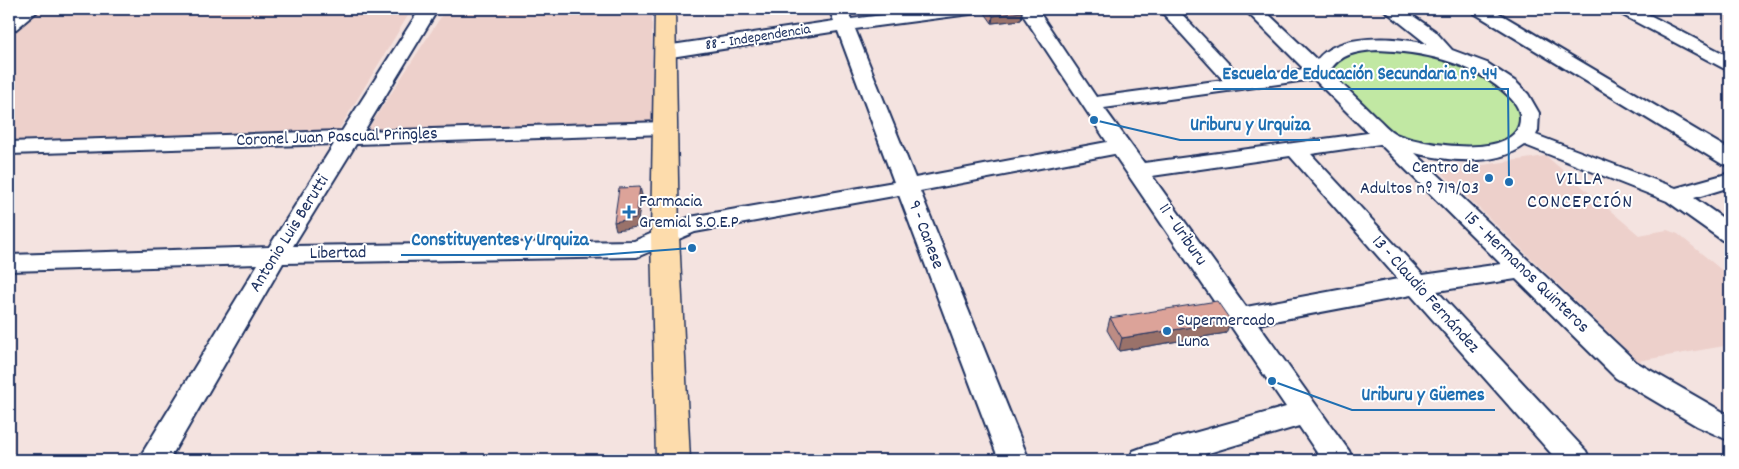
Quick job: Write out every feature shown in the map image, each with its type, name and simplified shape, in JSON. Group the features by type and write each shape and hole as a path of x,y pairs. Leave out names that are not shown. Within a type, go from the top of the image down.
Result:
{"main road":[{"path":"665,9 665,236 673,460"}],"street":[{"path":"9,26 31,9"},
{"name":"Antonio Luis Berutti","path":"153,460 276,255 429,9"},
{"name":"88 - Independencia","path":"665,52 841,17 970,9"},
{"name":"11 - Uriburu","path":"1028,9 1091,104 1338,460"},
{"path":"1168,9 1236,84"},
{"name":"15 - Hermanos Quinteros","path":"1253,9 1626,370 1707,418 1730,429"},
{"path":"1392,9 1429,35 1445,54"},
{"path":"1480,9 1730,159"},
{"path":"1625,9 1730,64"},
{"name":"9 - Canese","path":"841,17 1014,460"},
{"path":"1091,104 1319,73 1326,60 1341,51 1362,46 1387,44 1415,47 1445,54 1475,65 1501,80 1520,97 1530,114 1528,131 1523,137 1514,144 1489,151 1456,153 1420,148 1384,137 1138,171"},
{"name":"Coronel Juan Pascual Pringles","path":"9,148 665,128"},
{"path":"1523,137 1675,196 1730,234"},
{"name":"Libertad","path":"9,263 276,255 637,249 690,225 907,187 1120,146"},
{"name":"13 - Claudio Fernández","path":"1296,150 1415,285 1575,460"},
{"path":"1675,196 1730,180"},
{"path":"1239,318 1415,285 1523,269"},
{"path":"1144,460 1305,413"}],"shaded area":[{"path":"42,9 412,9 338,131 9,140 9,37"},
{"path":"446,9 652,9 652,122 366,132"},
{"path":"1546,156 1639,235 1667,230 1678,234 1730,277 1730,345 1638,361 1440,171"}],"green space":[{"path":"1362,46 1445,54 1521,97 1528,131 1489,151 1397,142 1319,73 1326,60"}],"building":[{"path":"988,9 1021,9 1022,12 993,16"},
{"name":"Farmacia Gremial S.O.E.P","path":"640,187 636,218 614,222 619,188"},
{"path":"1217,301 1231,321 1122,338 1110,318"}],"place":[{"name":"Uriburu y Urquiza","path":"1094,120"},
{"name":"Centro de Adultos nº 719/03","path":"1489,178"},
{"name":"Escuela de Educación Secundaria nº 44","path":"1509,182"},
{"name":"Farmacia Gremial S.O.E.P","path":"629,212"},
{"name":"Constituyentes y Urquiza","path":"692,248"},
{"name":"Supermercado Luna","path":"1167,331"},
{"name":"Uriburu y Güemes","path":"1272,381"}],"district":[{"name":"VILLA CONCEPCIÓN","path":"1580,192"}]}
